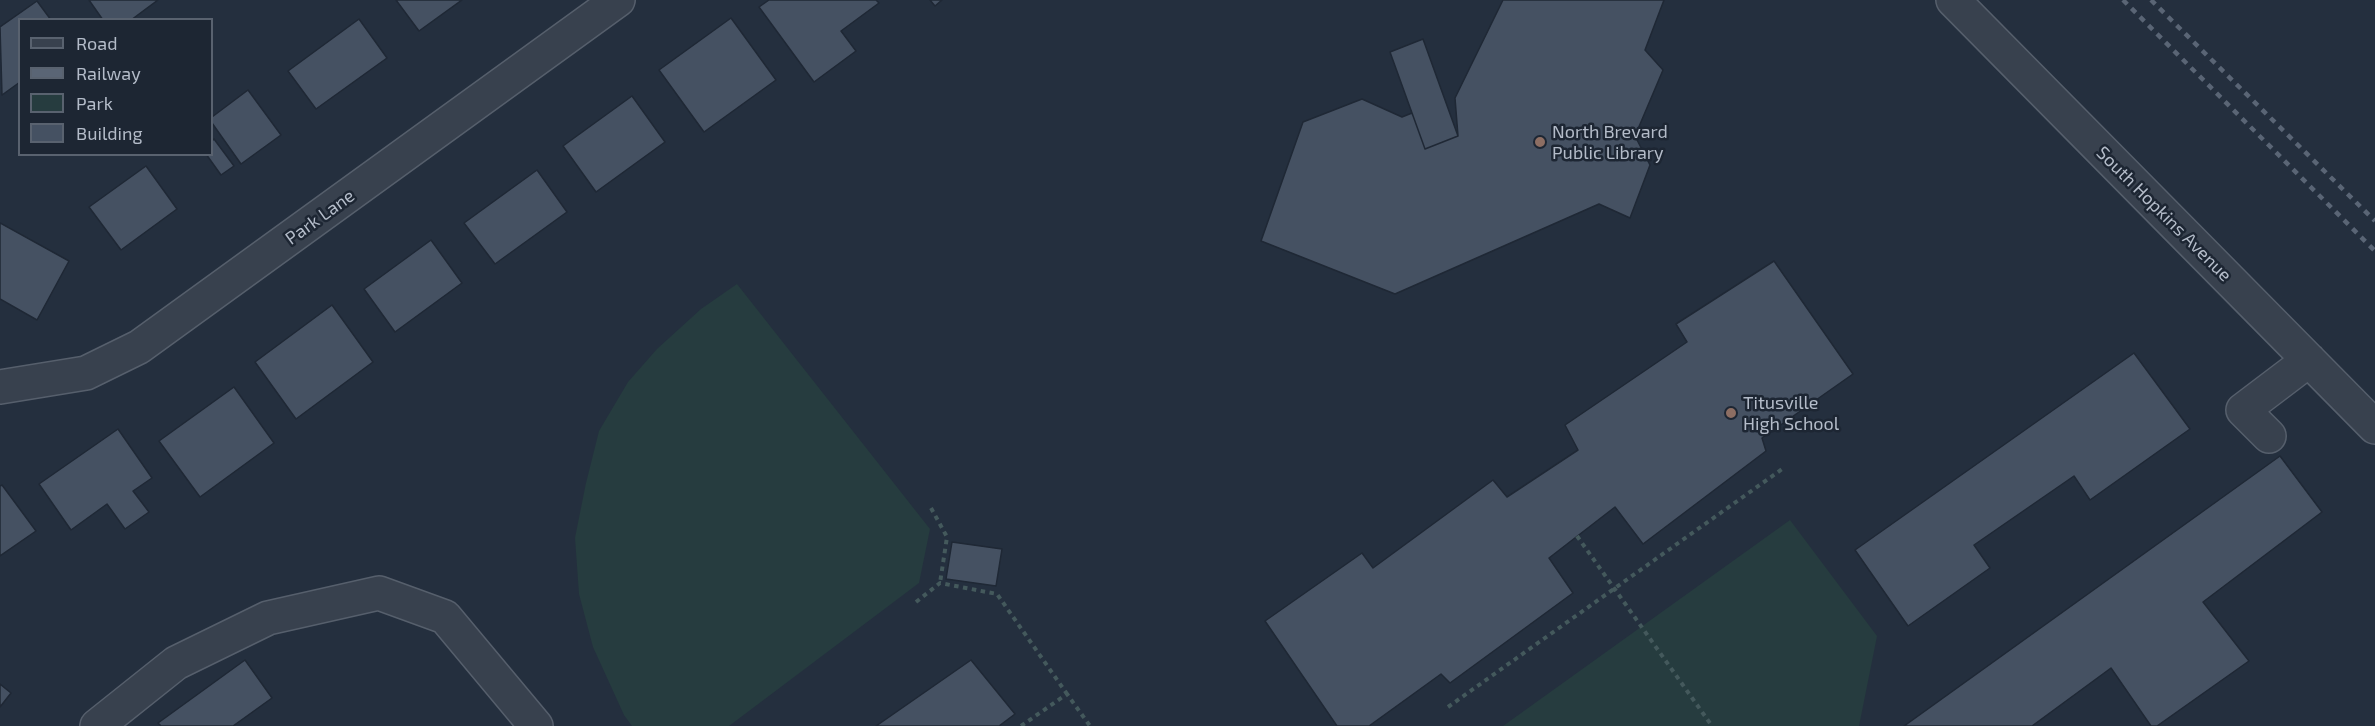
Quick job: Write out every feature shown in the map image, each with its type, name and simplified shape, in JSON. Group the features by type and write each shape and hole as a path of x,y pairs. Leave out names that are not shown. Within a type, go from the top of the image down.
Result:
{"street":[{"name":"Park Lane","path":"0,387 86,373 111,363 139,346 618,0"},
{"name":"South Hopkins Avenue","path":"1953,0 2375,427"},
{"path":"2269,436 2243,410 2309,360"},
{"path":"97,726 176,663 268,618 379,593 445,617 536,726"}],"path":[{"path":"1449,707 1785,467"},
{"path":"915,602 940,583 947,537 931,508"},
{"path":"1577,536 1712,726"},
{"path":"940,583 997,594 1090,726"},
{"path":"1022,726 1067,694"}],"green space":[{"path":"737,284 930,529 919,583 729,726 632,726 624,715 593,647 579,594 575,538 586,483 599,431 628,382 657,349 701,309"},
{"path":"1790,520 1877,636 1859,726 1503,726"}],"building":[{"path":"89,0 158,0 134,18 102,18"},
{"path":"396,0 462,0 419,31"},
{"path":"769,0 876,0 879,3 841,31 856,51 814,82 759,7"},
{"path":"930,0 942,0 935,6"},
{"name":"North Brevard Public Library","path":"1503,0 1664,0 1645,50 1663,70 1635,136 1650,165 1630,218 1599,204 1395,294 1261,241 1303,122 1362,99 1402,117 1412,113 1425,149 1458,136 1455,98"},
{"path":"37,1 50,18 18,18 18,83 2,95 0,27"},
{"path":"731,18 776,80 704,132 659,70"},
{"path":"359,19 387,58 316,109 288,71"},
{"path":"1423,39 1458,136 1425,149 1390,52"},
{"path":"248,90 281,135 241,164 213,124 213,116"},
{"path":"632,96 665,142 596,192 563,146"},
{"path":"213,140 234,166 221,175 207,156 213,156"},
{"path":"146,166 177,209 121,250 89,207"},
{"path":"537,170 567,212 495,264 464,223"},
{"path":"0,223 69,261 37,320 0,299"},
{"path":"431,240 462,283 395,332 364,289"},
{"name":"Titusville High School","path":"1774,261 1853,374 1762,438 1766,451 1643,544 1615,507 1549,558 1573,593 1450,683 1441,674 1369,726 1337,726 1265,621 1362,553 1373,568 1493,480 1507,497 1578,450 1565,425 1687,342 1676,324"},
{"path":"332,305 373,362 296,419 255,362"},
{"path":"2134,353 2190,429 2090,500 2074,476 1974,545 1990,568 1908,626 1855,550"},
{"path":"234,387 274,443 200,497 159,441"},
{"path":"118,429 152,478 133,491 149,512 125,529 107,504 71,530 39,484"},
{"path":"2280,456 2322,512 2203,602 2249,661 2157,726 2151,726 2111,668 2032,726 1904,726"},
{"path":"2,485 36,531 0,556 0,486"},
{"path":"952,542 1002,549 996,586 946,579"},
{"path":"245,660 272,698 233,726 161,726 158,723"},
{"path":"971,660 1015,714 999,726 876,726"},
{"path":"0,684 11,693 0,707"}],"railway":[{"path":"2123,0 2375,251"},
{"path":"2151,0 2375,221"}],"place":[{"name":"North Brevard Public Library","path":"1540,142"},
{"name":"Titusville High School","path":"1731,413"}]}
